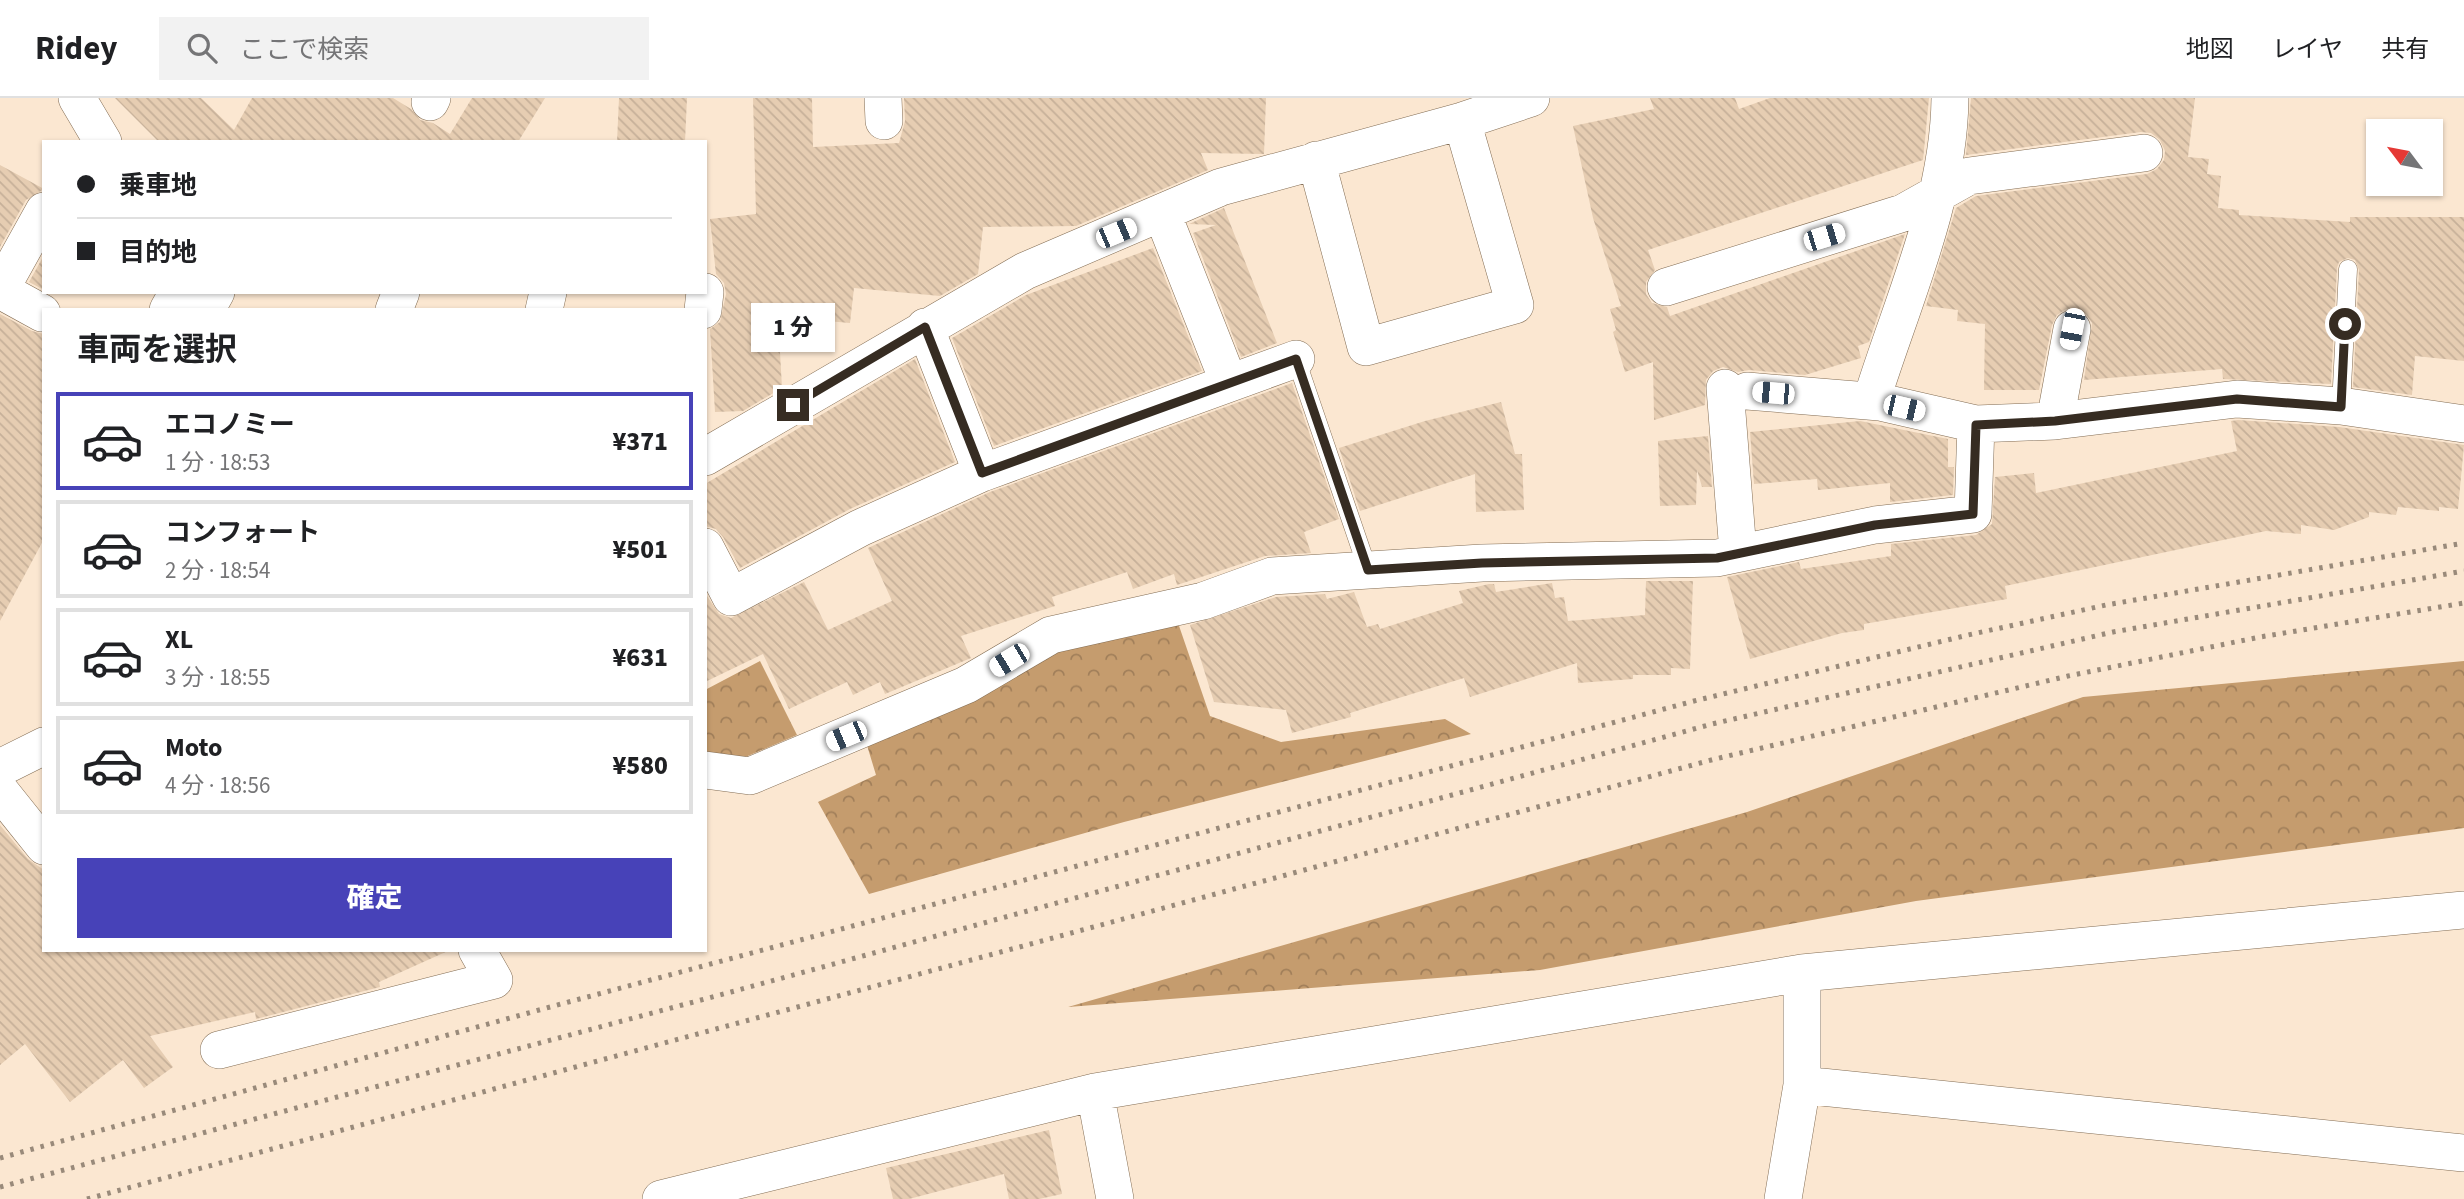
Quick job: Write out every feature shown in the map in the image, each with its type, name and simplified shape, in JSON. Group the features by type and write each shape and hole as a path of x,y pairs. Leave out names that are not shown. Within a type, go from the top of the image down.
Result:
{"street":[{"path":"1880,402 1875,386 1938,193 1950,125 1950,98"},
{"path":"707,456 1025,271 1221,187 1462,121 1511,101"},
{"path":"1316,160 1366,347 1515,305 1462,121"},
{"path":"1666,287 1903,213 1969,176 2144,153"},
{"path":"1162,213 1229,383"},
{"path":"42,215 0,290 42,313"},
{"path":"925,327 982,473"},
{"path":"2055,421 2072,329"},
{"path":"707,551 731,597 860,528 982,473 1296,359"},
{"path":"1738,552 1736,390 1880,402 1976,425 2055,421 2237,399 2341,407 2464,424"},
{"path":"707,770 750,776 966,685 1051,635 1203,601 1272,576 1482,563 1717,558 1875,525 1973,514 1976,425"},
{"path":"0,768 42,747"},
{"path":"0,791 42,843"},
{"path":"661,1199 1095,1092 1802,973 2464,910"},
{"path":"219,1050 494,980 478,952"},
{"path":"1783,1199 1802,1085 1802,973"},
{"path":"1802,1085 2464,1153"},
{"path":"1095,1092 1115,1199"}],"lane":[{"path":"2341,407 2348,269"},
{"path":"1296,359 1368,570"}],"green space":[{"path":"1177,620 1210,716 1281,742 1445,719 1471,734 1124,822 869,894 818,802 876,775 866,742 1047,652"},
{"path":"760,661 797,735 736,761 707,757 707,689"},
{"path":"2464,661 2464,828 1916,901 1540,970 1068,1007 1747,812 2083,697"}],"building":[{"path":"115,98 201,98 234,130 252,98 393,98 411,109 420,120 433,123 450,134 472,98 545,98 519,140 157,140"},
{"path":"619,98 687,98 685,140 617,140"},
{"path":"753,98 812,98 813,147 899,143 905,121 904,98 1266,98 1264,154 1201,153 1208,170 1076,226 983,227 978,274 940,296 854,288 850,323 778,317 782,388 743,411 715,412 710,329 720,322 726,294 724,283 716,274 710,219 756,214"},
{"path":"1650,98 1735,98 1739,109 1770,98 1929,98 1923,160 1648,250 1655,270 1646,282 1646,294 1652,303 1667,307 1670,316 1905,234 1869,342 1858,346 1861,358 1805,375 1749,370 1738,372 1723,367 1713,371 1706,380 1705,405 1654,420 1653,362 1625,372 1613,332 1616,330 1610,309 1621,306 1593,218 1573,126 1654,109"},
{"path":"1971,98 2195,98 2188,157 2209,159 2207,174 2221,176 2218,208 2239,210 2239,215 2350,222 2350,217 2464,217 2464,361 2415,356 2412,395 2353,387 2359,270 2355,260 2348,258 2339,262 2337,268 2331,384 2223,379 2222,369 2084,380 2092,323 2086,314 2075,308 2066,309 2057,315 2052,325 2039,390 1984,390 1985,324 1957,321 1958,310 1926,306 1956,208 1976,196 2147,174 2157,169 2164,160 2165,151 2160,140 2151,133 2141,132 1966,155"},
{"path":"0,165 42,190 26,200 0,247"},
{"path":"1224,208 1277,343 1241,357 1193,233 1216,225 1189,224"},
{"path":"1153,248 1202,371 994,446 952,338 1026,295"},
{"path":"42,259 42,289 29,282"},
{"path":"0,314 42,334 42,543 0,621"},
{"path":"915,359 955,462 850,509 740,568 723,537 716,529 707,527 707,483"},
{"path":"1292,383 1339,519 1304,532 1311,553 1265,556 1177,585 1174,574 1133,589 1127,572 1052,597 1055,606 961,636 971,658 885,694 880,682 853,695 847,682 789,709 763,654 707,681 707,596 719,614 731,618 804,582 828,630 892,601 868,548 990,492"},
{"path":"1501,402 1515,454 1522,454 1524,510 1476,512 1475,474 1360,511 1339,448 1425,421"},
{"path":"1860,421 1948,439 1948,467 1954,467 1953,495 1890,502 1890,483 1818,490 1817,479 1754,484 1750,432"},
{"path":"2231,421 2339,427 2464,445 2458,509 2439,507 2439,511 2398,507 2396,515 2369,512 2369,517 2334,530 2301,525 2301,534 2266,531 2005,586 2007,599 1864,624 1864,630 1842,633 1750,659 1727,577 1799,562 1801,569 1891,556 1891,544 1976,535 1992,524 1995,477 2034,473 2036,493 2237,451"},
{"path":"1708,436 1712,487 1702,487 1697,470 1696,505 1660,506 1658,441"},
{"path":"1646,581 1693,581 1690,669 1671,668 1671,675 1633,675 1633,679 1578,683 1577,663 1470,697 1464,678 1350,713 1351,717 1292,733 1286,710 1214,702 1190,625 1276,597 1325,594 1327,599 1354,592 1367,627 1378,624 1380,629 1463,603 1459,591 1489,584 1494,584 1496,592 1552,583 1555,598 1564,597 1568,621 1645,615"},
{"path":"0,825 28,859 42,869 42,952 446,952 379,982 380,987 256,1019 255,1012 150,1036 173,1067 144,1088 123,1060 70,1102 25,1044 0,1065"},
{"path":"1049,1130 1062,1194 1039,1199 1009,1199 1004,1174 909,1199 893,1199 886,1168"}],"railway":[{"path":"0,1158 561,1004 1694,701 2106,605 2464,543"},
{"path":"0,1187 731,992 1712,724 2113,632 2464,571"},
{"path":"87,1199 1715,759 2068,676 2260,637 2464,603"}],"route":[{"path":"793,405 925,327 982,473 1296,359 1368,570 1482,563 1717,558 1875,525 1973,514 1976,425 2055,421 2237,399 2341,407 2345,324"}]}
